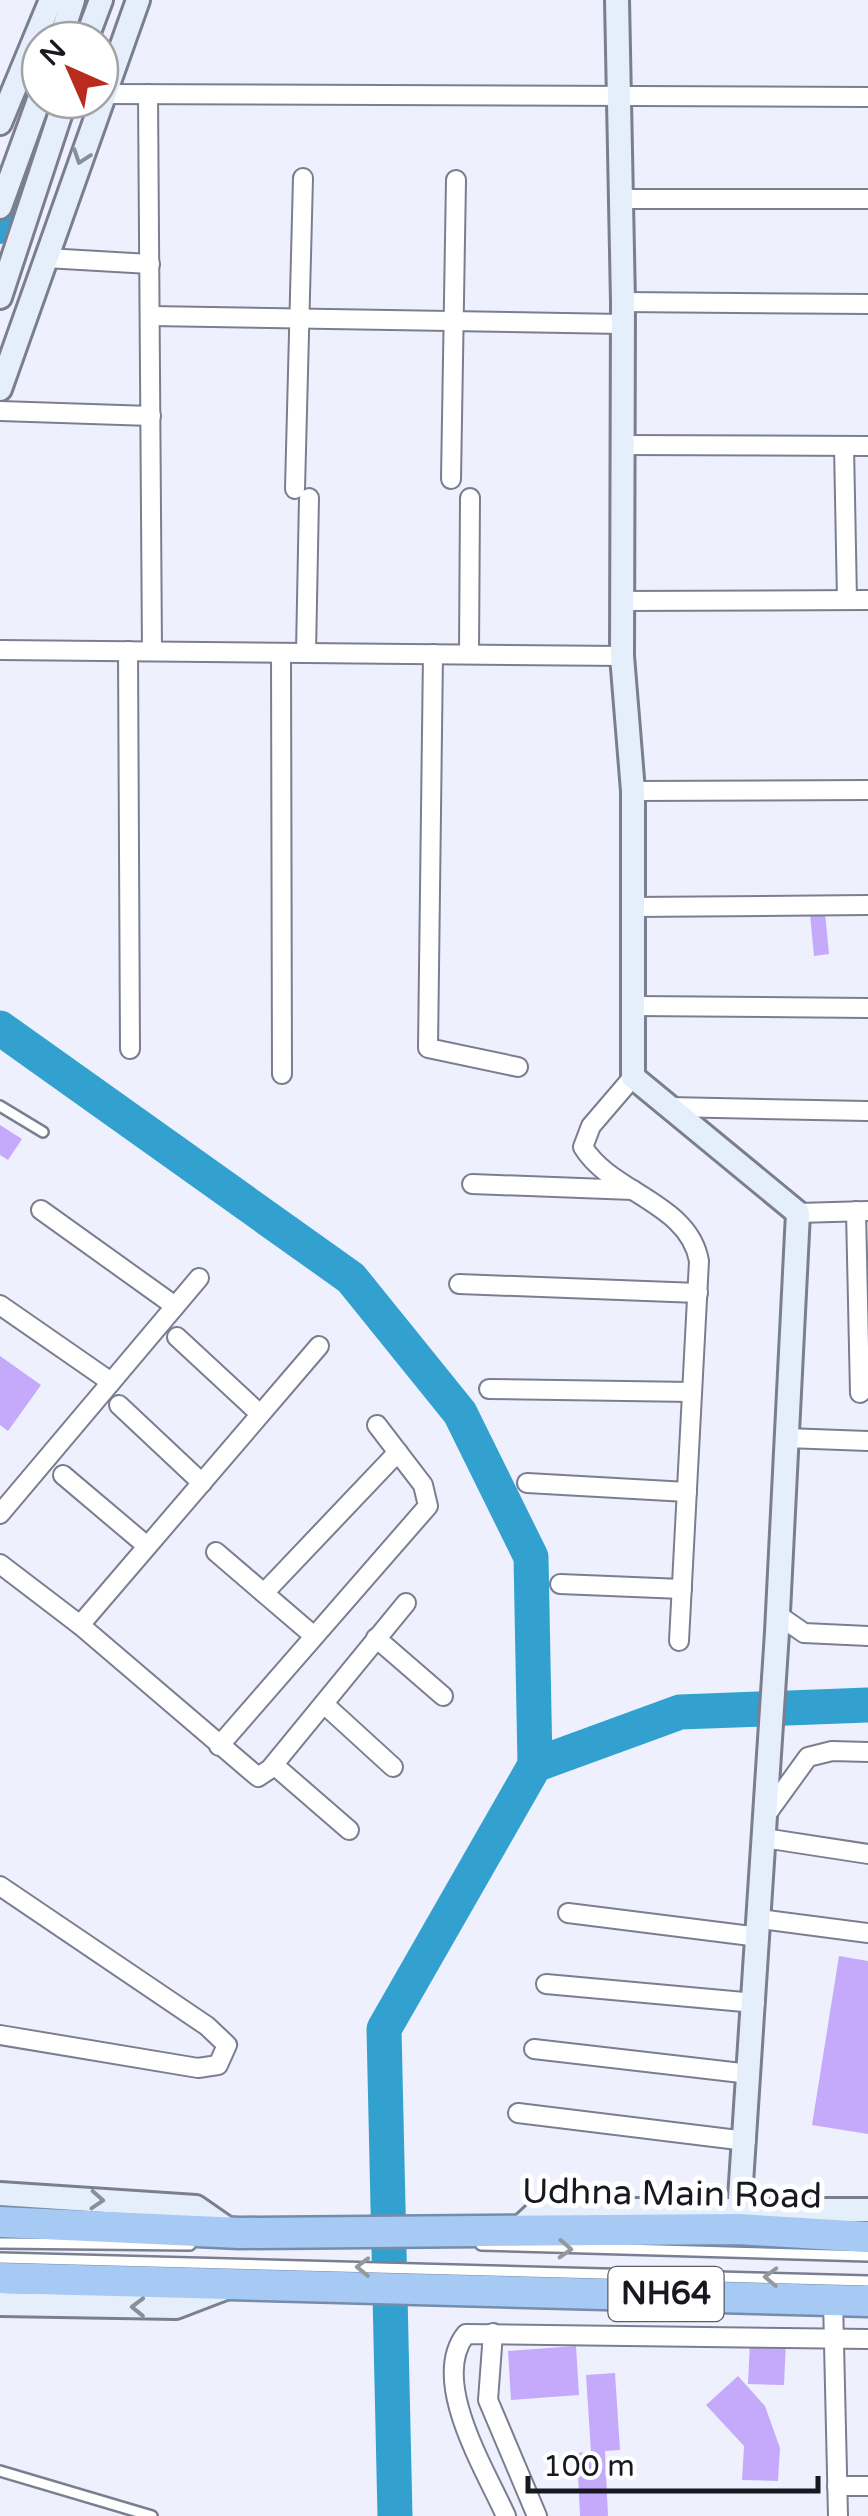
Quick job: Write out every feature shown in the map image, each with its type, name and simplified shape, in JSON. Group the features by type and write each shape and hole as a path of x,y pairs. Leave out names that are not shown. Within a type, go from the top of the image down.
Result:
{"highway":[{"name":"Udhna Main Road","path":"471,2236 520,2228 740,2219 868,2238"},
{"name":"NH64","path":"0,2222 237,2237 471,2236"},
{"name":"NH64","path":"0,2278 462,2277 868,2301"}],"street":[{"path":"2,114 51,0"},
{"path":"120,50 138,0"},
{"path":"617,0 622,656 632,792 633,1077 583,1140 590,1157 692,1236 700,1261 679,1641"},
{"path":"120,94 868,97"},
{"path":"148,94 152,651"},
{"path":"0,207 31,120"},
{"path":"0,297 57,120"},
{"path":"0,389 95,120"},
{"path":"303,178 299,318 306,653"},
{"path":"451,479 456,180"},
{"path":"619,199 868,200"},
{"path":"46,258 150,264"},
{"path":"151,316 451,322 868,304"},
{"path":"0,411 151,416"},
{"path":"622,445 868,446"},
{"path":"844,446 847,600"},
{"path":"469,654 470,498"},
{"path":"622,601 868,600"},
{"path":"0,650 622,656"},
{"path":"128,651 130,1049"},
{"path":"280,652 282,1074"},
{"path":"433,654 428,1048 518,1068"},
{"path":"632,792 868,790"},
{"path":"633,907 868,905"},
{"path":"633,1006 868,1008"},
{"path":"633,1077 798,1213 862,1211 860,1393"},
{"path":"669,1107 868,1111"},
{"path":"472,1184 633,1190"},
{"path":"41,1210 175,1306"},
{"path":"798,1213 778,1624 740,2219 868,2210"},
{"path":"0,1514 199,1278"},
{"path":"459,1284 698,1293"},
{"path":"0,1305 111,1382"},
{"path":"177,1337 260,1414"},
{"path":"80,1624 319,1346"},
{"path":"489,1389 692,1392"},
{"path":"119,1404 202,1482"},
{"path":"220,1746 428,1506 424,1485 378,1425"},
{"path":"786,1438 868,1441"},
{"path":"264,1593 398,1452"},
{"path":"63,1475 147,1546"},
{"path":"527,1483 687,1492"},
{"path":"216,1552 314,1636"},
{"path":"0,1564 80,1624 251,1775 264,1774 274,1764 406,1603"},
{"path":"560,1584 682,1588"},
{"path":"778,1624 804,1632 868,1636"},
{"path":"376,1638 443,1696"},
{"path":"324,1704 394,1766"},
{"path":"765,1827 808,1756 817,1752 868,1752"},
{"path":"274,1764 349,1830"},
{"path":"765,1827 868,1854"},
{"path":"0,1886 207,2026 227,2045 218,2066 198,2068 0,2036"},
{"path":"568,1913 868,1933"},
{"path":"546,1984 754,2003"},
{"path":"534,2049 750,2074"},
{"path":"518,2113 746,2141"},
{"path":"0,2194 196,2207 237,2237"},
{"path":"0,2304 176,2308 236,2280"},
{"path":"833,2300 838,2516"},
{"path":"493,2333 488,2400 537,2516"},
{"path":"506,2516 465,2426 452,2377 455,2348 466,2334 868,2340"},
{"path":"838,2486 868,2486"}],"lane":[{"path":"0,1106 43,1132"},
{"path":"471,2236 868,2256"},
{"path":"237,2237 276,2246"},
{"path":"0,2243 198,2246"},
{"path":"0,2258 236,2280"},
{"path":"462,2277 868,2281"},
{"path":"0,2471 152,2516"}],"building":[{"path":"825,913 829,954 814,956 810,914"},
{"path":"0,1125 22,1139 8,1160 0,1155"},
{"path":"0,1356 41,1385 8,1431 0,1425"},
{"path":"839,1956 868,1961 868,2134 812,2125"},
{"path":"750,2340 786,2341 784,2385 748,2384"},
{"path":"576,2346 579,2395 511,2400 508,2351"},
{"path":"615,2373 620,2450 605,2451 608,2516 580,2516 577,2453 591,2452 586,2375"},
{"path":"738,2376 765,2406 780,2448 778,2481 742,2480 744,2446 706,2405"}],"waterway":[{"path":"81,20 89,0"},
{"path":"0,234 15,191"},
{"path":"0,1028 351,1278 460,1413 531,1557 535,1765"},
{"path":"395,2516 384,2029 535,1765 680,1712 868,1705"}]}
